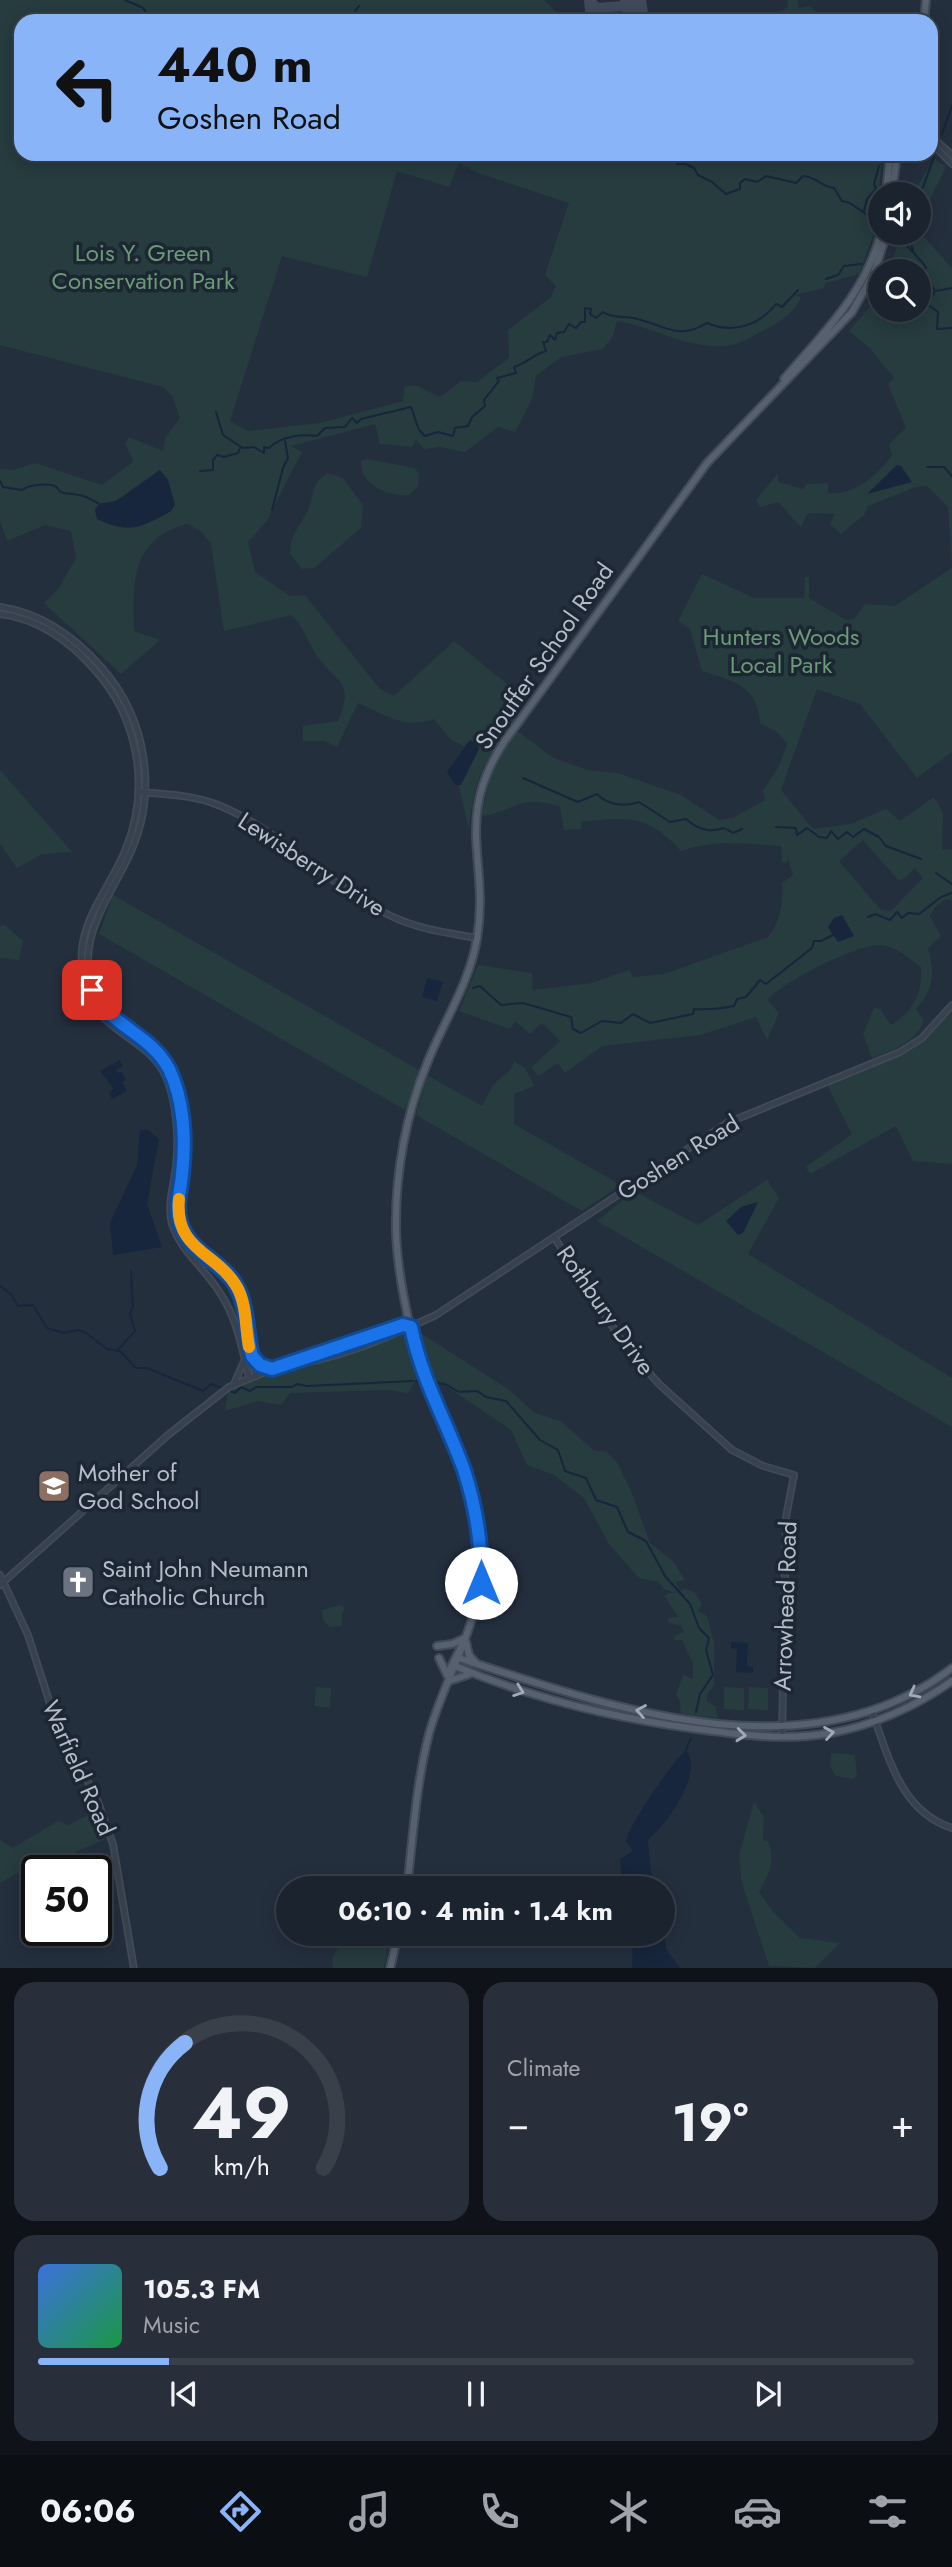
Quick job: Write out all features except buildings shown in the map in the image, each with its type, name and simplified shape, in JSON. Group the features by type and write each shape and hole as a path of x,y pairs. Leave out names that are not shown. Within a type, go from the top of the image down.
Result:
{"main road":[{"path":"887,182 889,161"},
{"path":"894,182 896,161"},
{"name":"Snouffer School Road","path":"465,1640 481,1583 479,1536 463,1468 430,1394 411,1327 396,1237 403,1148 422,1075 464,986 477,938 480,902 475,818 489,767 504,742 691,483 852,312 869,283 880,245"},
{"path":"437,1646 465,1640"},
{"path":"449,1679 460,1658 465,1640"},
{"path":"465,1640 469,1655 477,1664"},
{"path":"409,1876 425,1750 457,1650 465,1640"},
{"path":"439,1658 449,1679"},
{"path":"460,1658 521,1681 605,1704 667,1716 782,1728 827,1723 872,1712 918,1692 952,1668"},
{"path":"455,1666 541,1699 602,1714 782,1738 828,1734 875,1721 926,1698 952,1681"},
{"path":"449,1679 473,1673"},
{"path":"390,1968 395,1946"}],"street":[{"path":"938,142 952,155"},
{"path":"938,150 952,164"},
{"path":"0,607 46,620 84,650 116,684 132,714 142,742 146,793 134,845 94,924 91,984 107,1014 149,1044 173,1078 181,1107 184,1154 180,1222 194,1248 226,1274 237,1288 243,1304 252,1356 252,1377"},
{"path":"0,614 19,617 64,641 102,677 128,724 139,769 136,813 125,851 92,909 86,925 85,985 99,1014 141,1045 166,1077 176,1132 172,1221 187,1253 213,1282 228,1306 252,1377"},
{"name":"Lewisberry Drive","path":"139,792 180,796 217,804 241,816 366,904 389,916 433,931 477,938"},
{"name":"Goshen Road","path":"275,1368 335,1358 405,1332 436,1315 727,1123 913,1045 952,1005"},
{"name":"Rothbury Drive","path":"554,1237 626,1347 660,1385 732,1450 763,1466 794,1475"},
{"name":"Goshen Road","path":"2,1583 168,1435 234,1385 275,1368 403,1325 411,1327"},
{"path":"234,1385 244,1366 244,1356"},
{"path":"252,1356 260,1365 275,1368"},
{"name":"Arrowhead Road","path":"782,1738 786,1531 794,1475"},
{"name":"Warfield Road","path":"0,1575 28,1635 52,1710 98,1802 113,1844 134,1968"},
{"path":"872,1712 901,1788 922,1812 952,1828"}],"green space":[{"name":"Lois Y. Green Conservation Park","path":"0,0 544,0 558,14 14,14 14,161 882,161 880,182 868,182 870,245 859,274 826,283 824,288 794,295 801,297 791,312 745,340 732,345 702,345 617,321 613,336 603,349 561,357 536,376 532,399 515,432 498,427 465,452 440,447 424,449 416,440 412,447 380,444 375,424 291,446 302,452 266,522 248,542 255,572 290,596 305,595 379,688 394,696 454,641 521,695 513,721 479,777 469,830 459,786 479,749 470,741 464,746 451,740 434,719 405,722 358,703 337,747 325,741 303,741 303,726 338,721 343,708 344,689 317,656 303,630 291,615 224,631 211,544 201,531 187,524 168,531 155,540 145,552 135,580 134,631 160,640 121,674 44,603 59,588 76,558 71,531 45,525 7,541 0,521 0,469 14,470 35,463 102,485 134,461 125,444 129,437 163,451 165,438 180,418 172,396 163,387 0,345","holes":["459,163 478,173 569,203 545,275 556,286 551,297 508,330 509,358 477,382 461,381 440,397 417,386 405,386 403,401 320,423 248,431 230,421 282,256 367,277 397,171 449,187","131,491 171,511 151,522 127,528 108,524 97,519 99,504 116,501"]},
{"path":"788,0 798,0 799,8 811,6 817,14 774,14 787,8"},
{"path":"932,161 938,161 946,167 931,197 931,182 920,182"},
{"path":"898,245 931,245 952,268 952,566 948,507 927,486 916,487 868,506 864,515 841,534 830,524 835,514 808,513 801,527 778,502 760,507 756,500 778,473 778,482 803,489 807,484 828,483 828,493 847,491 872,477 892,455 889,444 906,428 888,384 894,378 870,348 849,331 868,309 868,322 931,322 931,259 893,259"},
{"path":"367,459 414,468 419,473 418,486 409,495 393,494 377,488 365,477 362,469 361,461"},
{"path":"328,473 343,478 363,505 361,528 314,568 302,569 290,554 292,539 306,514 319,480"},
{"name":"Hunters Woods Local Park","path":"952,568 952,752 917,778 860,704 817,689 781,790 813,829 851,824 886,809 900,821 934,797 943,813 942,850 952,849 952,900 946,899 936,906 930,916 941,936 928,948 932,965 930,988 916,1009 924,1020 910,1040 896,1049 872,1058 863,1034 874,1008 880,1009 891,1025 899,1020 911,1008 920,985 921,967 896,950 878,945 836,958 776,992 767,1000 779,1013 767,1040 756,1017 700,1035 602,1046 565,1073 558,1063 538,1076 531,1067 560,1041 542,1023 530,1034 515,1021 510,1029 459,1011 478,965 532,973 533,990 592,983 629,970 633,977 664,974 768,937 780,912 782,883 793,875 788,859 786,863 782,862 781,846 718,844 681,851 658,830 647,824 624,819 581,822 581,829 564,830 560,807 547,803 527,802 483,816 481,813 494,765 516,730 552,757 587,770 618,773 681,795 719,820 733,818 765,800 763,791 779,766 787,744 777,732 760,723 755,701 749,693 734,682 702,671 690,629 678,621 702,574 754,598 804,598 805,577 809,577 809,598 846,620 854,619 865,604 895,606","holes":["863,840 898,880 904,879 915,868 923,878 891,911 881,910 839,861"]},
{"path":"0,770 72,852 42,854 17,868 0,844"},
{"path":"113,895 419,1070 405,1110 99,934"},
{"path":"5,925 23,941 19,960 0,958 0,926"},
{"path":"952,1012 952,1164 913,1161 896,1126 810,1174 806,1167 852,1134 827,1085 871,1068 870,1065 920,1040"},
{"path":"514,1061 525,1068 534,1086 514,1094 514,1124 621,1185 582,1211 416,1115 427,1075 482,1106 493,1085 511,1069"},
{"path":"767,1180 779,1198 748,1254 952,1378 952,1427 597,1221 634,1191 698,1225"},
{"path":"411,1327 508,1389 535,1413 562,1422 593,1450 607,1452 618,1464 632,1493 650,1543 673,1561 685,1580 675,1582 680,1589 675,1593 664,1589 658,1582 639,1578 609,1544 584,1498 554,1475 527,1465 511,1430 422,1370 408,1393 387,1390 290,1393 281,1405 258,1401 225,1411 229,1387 272,1369 336,1358 405,1332"},
{"path":"685,1589 694,1592 702,1603 698,1611 707,1616 714,1643 714,1685 707,1695 707,1701 715,1706 718,1718 681,1714 680,1701 676,1694 683,1675 693,1679 693,1664 682,1640 674,1640 676,1635 684,1632 680,1625 668,1623 669,1618 678,1617 664,1595"},
{"path":"341,1605 345,1609 342,1613 342,1626 330,1627 323,1620 322,1610"},
{"path":"316,1687 331,1688 330,1708 314,1706"},
{"path":"724,1687 744,1688 744,1710 724,1709"},
{"path":"749,1687 768,1688 768,1710 748,1709"},
{"path":"831,1753 855,1755 857,1776 852,1779 836,1776 830,1767"},
{"path":"754,1802 764,1817 763,1840 768,1841 771,1855 768,1873 759,1892 774,1913 800,1938 840,1943 815,1968 769,1966 742,1883 739,1855"},
{"path":"95,1812 105,1839 69,1855 21,1855 21,1871 0,1883 0,1840 13,1848 58,1821 68,1825"},
{"path":"336,1946 388,1946 384,1968 333,1968 332,1958 338,1948"}],"water":[{"path":"897,465 901,466 912,482 867,494"},
{"path":"160,470 168,480 175,505 171,511 151,522 127,528 97,519 95,510 99,504 116,501"},
{"path":"470,740 477,744 479,749 461,785 455,785 447,772"},
{"path":"842,915 854,936 838,942 828,927 834,918"},
{"path":"427,978 443,982 437,1001 422,997"},
{"path":"120,1060 123,1066 116,1070 118,1073 122,1072 126,1080 122,1082 127,1091 112,1099 109,1092 114,1089 100,1071"},
{"path":"140,1130 148,1130 159,1139 147,1204 162,1247 113,1255 110,1223 137,1165"},
{"path":"758,1202 743,1233 738,1235 726,1221 741,1207"},
{"path":"731,1642 748,1643 747,1666 753,1667 753,1673 736,1672 737,1649 731,1648"},
{"path":"686,1750 691,1760 687,1784 673,1811 648,1840 652,1876 621,1876 620,1859 633,1851 626,1842 628,1834 672,1766"},
{"path":"633,1946 666,1946 680,1968 632,1968"}],"waterway":[{"path":"125,0 143,8 147,14"},
{"path":"353,14 359,6"},
{"path":"942,134 952,106"},
{"path":"678,161 677,164 694,168 698,175 726,194 740,189 740,183 745,179 757,182 766,176 796,183 803,176 808,177 834,188 842,201 850,203 868,216"},
{"path":"925,182 933,161"},
{"path":"864,211 867,199 876,189 874,184 879,166"},
{"path":"906,245 919,259"},
{"path":"911,245 913,250"},
{"path":"826,279 838,275 844,266 861,264"},
{"path":"931,286 935,291 931,298"},
{"path":"936,291 952,288"},
{"path":"216,412 223,435 243,448 254,447 264,453 264,447 269,448 285,438 317,436 325,428 345,427 352,418 357,423 361,419 411,407 419,430 425,436 438,432 453,436 455,428 468,426 472,417 485,406 484,400 499,381 497,378 516,373 514,367 546,351 543,342 547,342 550,335 555,340 557,333 564,332 569,324 576,328 581,322 585,322 585,308 591,309 590,314 596,318 603,312 634,318 671,330 688,331 707,323 735,328 762,318 776,304 782,307 798,290"},
{"path":"931,307 938,312 937,329 952,328"},
{"path":"272,510 288,458 285,441"},
{"path":"200,471 213,470 213,460 217,455 224,457 238,453 240,448"},
{"path":"927,467 944,467 952,476"},
{"path":"0,481 3,487 22,490 33,486 52,485 62,493 82,495 99,504"},
{"path":"523,778 578,802 597,794 616,804 639,802 670,822 686,819 704,829 724,828 733,833 742,829"},
{"path":"776,827 796,828 797,835 807,828 819,837 827,838 831,831 838,839 847,832 853,837 864,829 879,837 886,846 921,859"},
{"path":"936,873 952,884"},
{"path":"868,917 875,914 890,920 897,912 902,918 908,913 919,914 941,897 952,893"},
{"path":"473,988 480,986 501,1005 523,1003 571,1017 573,1029 581,1033 602,1021 621,1023 633,1014 650,1023 693,1014 694,1009 734,1006 737,999 746,997 760,980 766,984 812,948 814,941 821,941 833,935"},
{"path":"117,1351 135,1331 130,1314 133,1307 131,1271"},
{"path":"0,1286 11,1294 18,1306 33,1305 47,1328 64,1333 78,1330 86,1333 107,1349 120,1351 136,1368 147,1368 203,1391 211,1384 222,1388"},
{"path":"230,1391 235,1393 241,1387 250,1391 256,1387 292,1387 297,1384 307,1386 413,1381"},
{"path":"435,1383 445,1384 459,1392 477,1391 486,1397 506,1401 540,1440 558,1450 565,1471 586,1478 596,1500 617,1507 628,1532 646,1541 665,1576 690,1604 699,1628 709,1638 706,1650 713,1675 700,1694 696,1712"},
{"path":"686,1750 691,1738"}],"taxiway":[{"path":"589,0 597,8 634,5"},
{"path":"589,0 590,14"}],"runway":[{"path":"633,0 635,14"}],"slow traffic":[{"path":"179,1199 180,1222 190,1243 233,1281 241,1295 249,1347"}],"place":[{"name":"Mother of God School","path":"54,1486"},
{"name":"Saint John Neumann Catholic Church","path":"78,1582"}],"route":[{"path":"92,990 107,1014 141,1036 157,1052 173,1078 181,1107 184,1154 179,1203 180,1222 194,1248 233,1281 241,1295 246,1332 256,1362 272,1369 403,1325 411,1327 430,1394 463,1468 471,1493 481,1553 481,1583"}]}
